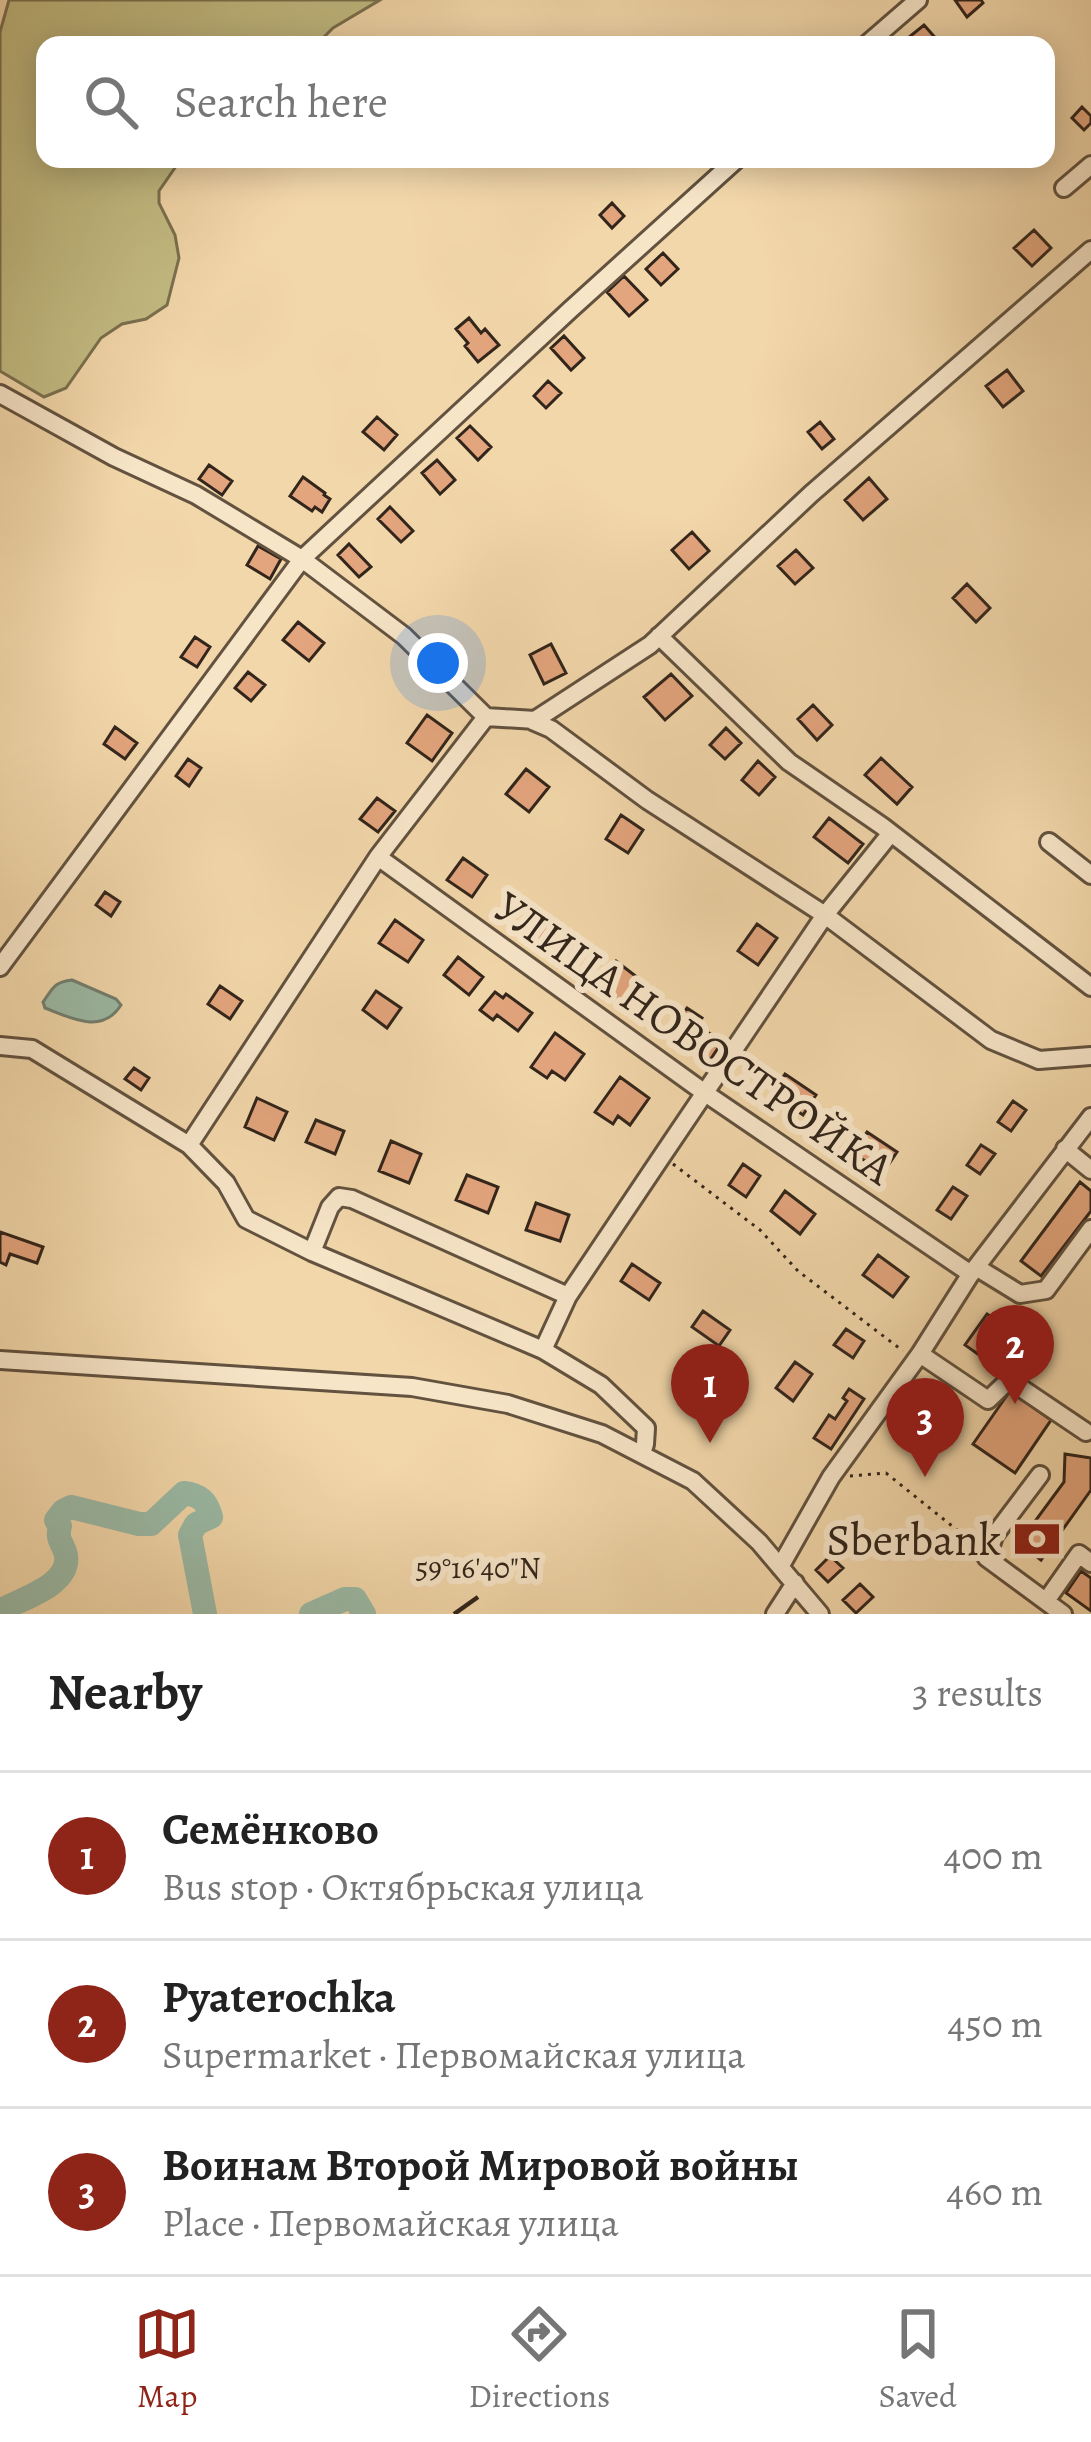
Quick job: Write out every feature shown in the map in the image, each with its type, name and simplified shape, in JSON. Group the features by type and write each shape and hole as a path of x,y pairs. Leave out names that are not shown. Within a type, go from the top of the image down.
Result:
{"street":[{"path":"876,36 918,0"},
{"path":"1064,188 1091,165"},
{"path":"0,967 302,559 727,168"},
{"path":"0,394 114,457 196,495 302,559 404,636 486,718 535,720 659,636 811,494 1091,250"},
{"path":"659,636 789,762 891,833 1091,987"},
{"path":"189,1145 378,857 486,718"},
{"path":"530,720 551,729 647,800 825,915 991,1040 1039,1060 1091,1056"},
{"path":"544,1350 568,1296 825,915 891,833"},
{"path":"1048,842 1091,875"},
{"name":"УЛИЦА НОВОСТРОЙКА","path":"378,857 705,1093 974,1270 1020,1294 1046,1290 1091,1229"},
{"path":"0,1046 32,1048 189,1145 226,1183 246,1220 544,1350 601,1385 646,1428 642,1454"},
{"path":"780,1567 831,1477 974,1270 1091,1117"},
{"path":"1065,1149 1091,1170"},
{"path":"312,1252 330,1207 339,1197 352,1199 568,1296"},
{"path":"917,1357 988,1400 1009,1380 1086,1432"},
{"path":"0,1360 412,1388 508,1404 602,1434 693,1481 758,1541 820,1614"},
{"path":"1040,1475 994,1536 987,1558 1063,1614"},
{"path":"1046,1601 1079,1554 1091,1563"},
{"path":"775,1614 795,1583"}],"path":[{"path":"662,1156 760,1230 798,1271 917,1357"},
{"path":"831,1477 886,1473 988,1555"}],"shaded area":[{"path":"9,0 380,0 325,36 36,36 36,168 175,168 159,191 159,203 175,235 179,258 167,305 101,338 66,388 44,397 0,371 0,32"},
{"path":"72,980 121,1005 105,1020 95,1022 45,1008 43,1002 54,986"}],"building":[{"path":"955,0 981,0 983,3 967,17"},
{"path":"924,25 934,36 910,36"},
{"path":"1082,107 1091,116 1084,130 1072,118"},
{"path":"612,203 624,216 612,228 600,215"},
{"path":"1034,230 1051,248 1032,266 1014,248"},
{"path":"663,253 678,269 661,285 646,269"},
{"path":"624,276 647,300 629,316 607,292"},
{"path":"469,318 499,345 478,362 456,329"},
{"path":"564,336 584,358 571,370 551,348"},
{"path":"1007,370 1023,391 1003,407 986,386"},
{"path":"548,381 561,393 546,408 534,396"},
{"path":"377,417 397,435 384,450 363,432"},
{"path":"820,422 834,439 822,449 808,432"},
{"path":"470,426 491,447 478,460 457,438"},
{"path":"437,460 455,480 440,494 422,473"},
{"path":"209,465 232,481 222,495 199,479"},
{"path":"303,477 330,499 322,512 290,496"},
{"path":"869,478 887,499 863,520 845,500"},
{"path":"390,507 413,531 401,542 378,519"},
{"path":"692,532 709,551 689,569 672,550"},
{"path":"349,544 371,567 359,577 338,555"},
{"path":"258,546 281,559 270,579 247,565"},
{"path":"796,550 813,568 795,584 778,566"},
{"path":"967,584 990,608 976,622 953,598"},
{"path":"298,622 324,643 309,661 283,640"},
{"path":"195,637 210,647 197,667 181,657"},
{"path":"551,644 566,673 544,684 530,655"},
{"path":"248,672 265,685 251,701 235,688"},
{"path":"671,674 692,696 665,720 644,697"},
{"path":"813,705 832,725 817,740 798,719"},
{"path":"427,715 452,733 432,761 407,743"},
{"path":"115,727 137,743 125,759 104,744"},
{"path":"726,728 741,743 725,759 710,745"},
{"path":"881,758 912,787 897,804 865,775"},
{"path":"188,759 201,768 189,786 176,776"},
{"path":"758,761 775,777 759,795 742,780"},
{"path":"526,769 549,787 529,812 506,794"},
{"path":"377,798 395,811 378,832 360,819"},
{"path":"621,815 643,830 628,853 606,839"},
{"path":"829,818 863,844 848,863 814,837"},
{"path":"463,858 487,875 472,897 447,880"},
{"path":"105,892 120,902 111,916 96,905"},
{"path":"539,912 561,928 544,951 523,935"},
{"path":"395,920 423,940 408,962 379,943"},
{"path":"757,924 777,938 758,965 738,951"},
{"path":"458,957 483,977 469,995 444,975"},
{"path":"616,961 642,981 623,1004 597,984"},
{"path":"220,986 242,1001 230,1019 208,1004"},
{"path":"376,991 401,1008 387,1028 363,1010"},
{"path":"495,992 503,998 506,994 532,1013 518,1031 497,1015 493,1020 480,1010"},
{"path":"687,1008 702,1018 697,1025 722,1042 708,1063 667,1037"},
{"path":"555,1033 584,1054 565,1080 552,1071 547,1078 531,1067"},
{"path":"134,1068 149,1078 141,1090 125,1079"},
{"path":"785,1074 816,1095 803,1115 772,1094"},
{"path":"620,1077 649,1098 630,1125 618,1116 613,1124 595,1112"},
{"path":"257,1098 287,1112 274,1140 245,1127"},
{"path":"1013,1101 1026,1110 1011,1131 998,1122"},
{"path":"316,1120 344,1131 335,1154 306,1142"},
{"path":"867,1132 897,1152 883,1173 853,1153"},
{"path":"391,1141 421,1154 409,1183 379,1171"},
{"path":"981,1145 995,1154 980,1174 967,1165"},
{"path":"743,1164 760,1176 746,1197 729,1185"},
{"path":"467,1175 498,1187 488,1213 456,1200"},
{"path":"1080,1182 1091,1191 1091,1211 1041,1276 1021,1261"},
{"path":"953,1187 967,1196 951,1219 937,1210"},
{"path":"785,1191 815,1214 800,1234 771,1211"},
{"path":"536,1203 569,1215 560,1241 526,1230"},
{"path":"0,1232 43,1247 37,1263 10,1254 6,1265 0,1262"},
{"path":"878,1255 908,1277 893,1297 863,1275"},
{"path":"632,1264 660,1283 649,1300 621,1281"},
{"path":"703,1311 730,1330 719,1346 692,1327"},
{"path":"987,1314 1018,1334 996,1367 965,1345"},
{"path":"846,1329 864,1341 853,1358 834,1345"},
{"path":"795,1362 812,1374 793,1401 776,1388"},
{"path":"849,1389 864,1399 831,1449 814,1438 829,1415 835,1419"},
{"path":"1010,1391 1051,1420 1015,1473 973,1444"},
{"path":"1065,1454 1091,1458 1091,1490 1041,1560 1019,1543 1064,1482"},
{"path":"830,1556 843,1568 828,1582 816,1570"},
{"path":"1081,1571 1091,1578 1091,1611 1066,1593"},
{"path":"860,1584 873,1597 856,1613 843,1600"}],"waterway":[{"path":"0,1611 42,1590 60,1575 66,1555 56,1520 63,1511 71,1507 151,1524 184,1493 202,1500 211,1517 196,1524 190,1535 205,1614"},
{"path":"311,1614 345,1599 355,1599 364,1614"}],"place":[{"name":"Pyaterochka","path":"1015,1404"},
{"name":"Семёнково","path":"710,1443"},
{"name":"Воинам Второй Мировой войны","path":"925,1477"},
{"name":"Sberbank","path":"1037,1539"}]}
